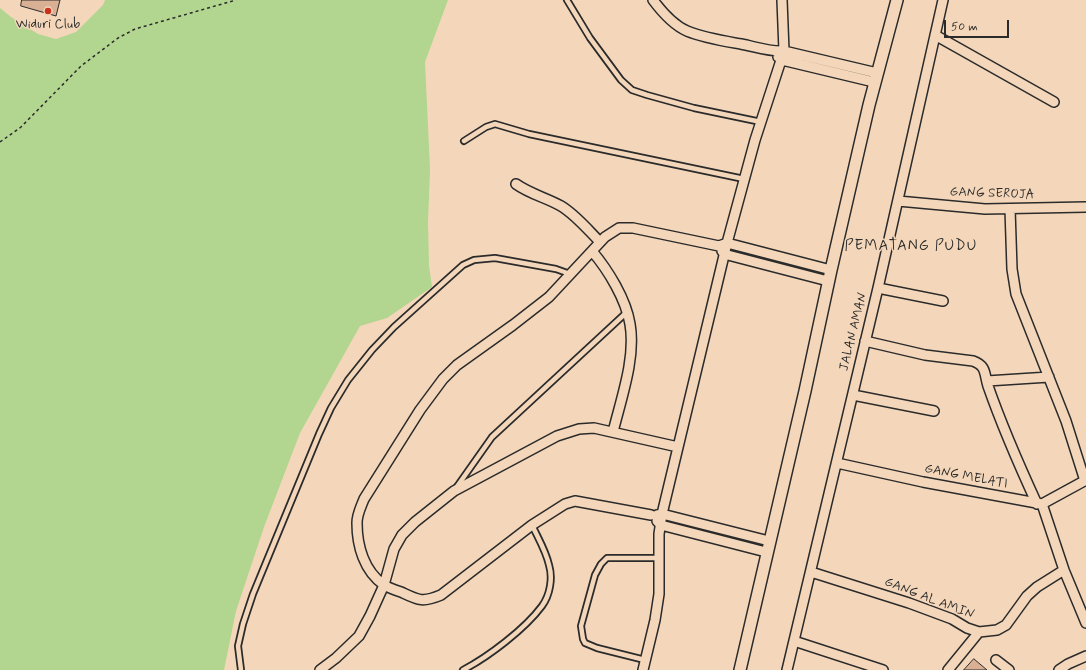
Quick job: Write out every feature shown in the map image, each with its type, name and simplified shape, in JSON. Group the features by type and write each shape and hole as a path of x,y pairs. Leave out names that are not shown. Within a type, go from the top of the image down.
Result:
{"street":[{"path":"653,0 659,9 672,21 687,31 773,52 783,56 875,77"},
{"path":"643,670 655,620 659,594 659,534 662,514 724,254 722,245 783,56 782,0"},
{"path":"740,670 805,391 830,270 875,77 897,0"},
{"name":"JALAN AMAN","path":"787,670 878,288 943,0"},
{"path":"934,35 1054,102"},
{"path":"516,184 534,194 562,206 578,219 600,242"},
{"name":"GANG SEROJA","path":"898,201 985,209 1086,207"},
{"path":"1010,209 1012,269 1016,294 1074,442 1086,481 1039,504"},
{"path":"768,547 662,514 651,515 575,501 565,504 532,525 441,595 429,600 419,600 384,585 372,574 363,560 357,523 364,499 420,410 443,379 457,365 513,326 548,297 600,242 619,228 633,228 722,245 830,270"},
{"path":"592,251 618,289 627,312 632,340 630,362 613,432"},
{"path":"724,254 828,281"},
{"path":"878,288 943,301"},
{"path":"865,341 925,355 973,362 980,364 984,369 986,381 998,416 1039,504 1064,570 1083,610 1086,623"},
{"path":"986,381 1049,376"},
{"path":"853,395 934,411"},
{"path":"320,670 336,658 359,636 384,585 394,550 402,536 415,522 454,491 557,436 579,429 594,428 678,447"},
{"name":"GANG MELATI","path":"837,463 923,482 1039,504"},
{"path":"651,515 661,525 768,547"},
{"name":"GANG AL AMIN","path":"811,572 916,606 952,619 967,628 979,632 997,630 1006,625 1027,596 1037,587 1064,570"},
{"path":"948,670 979,632"},
{"path":"794,640 883,670"},
{"path":"1059,670 1086,656"},
{"path":"996,660 1009,670"}],"lane":[{"path":"567,0 590,38 621,80 632,90 694,108 761,122"},
{"path":"464,141 486,127 495,124 528,134 744,179"},
{"path":"241,670 238,646 243,624 253,594 291,501 331,408 348,380 372,350 394,327 457,270 474,260 495,258 548,268 570,274"},
{"path":"454,491 492,437 627,312"},
{"path":"463,670 518,631 542,605 550,587 550,565 532,525"},
{"path":"645,660 597,648 585,643 580,626 595,575 601,564 607,558 659,558"}],"path":[{"path":"0,142 21,127 81,66 118,38 135,29 236,0"}],"green space":[{"path":"105,0 448,0 425,62 430,169 428,222 429,266 432,287 387,318 360,326 300,433 264,527 236,611 224,670 0,670 0,8 11,17 38,34 56,39 76,32 103,5"}],"building":[{"name":"Widuri Club","path":"22,0 60,0 56,16 21,6"},
{"path":"974,659 987,670 964,670"}],"place":[{"name":"Widuri Club","path":"48,11"}],"district":[{"name":"PEMATANG PUDU","path":"911,247"}]}
